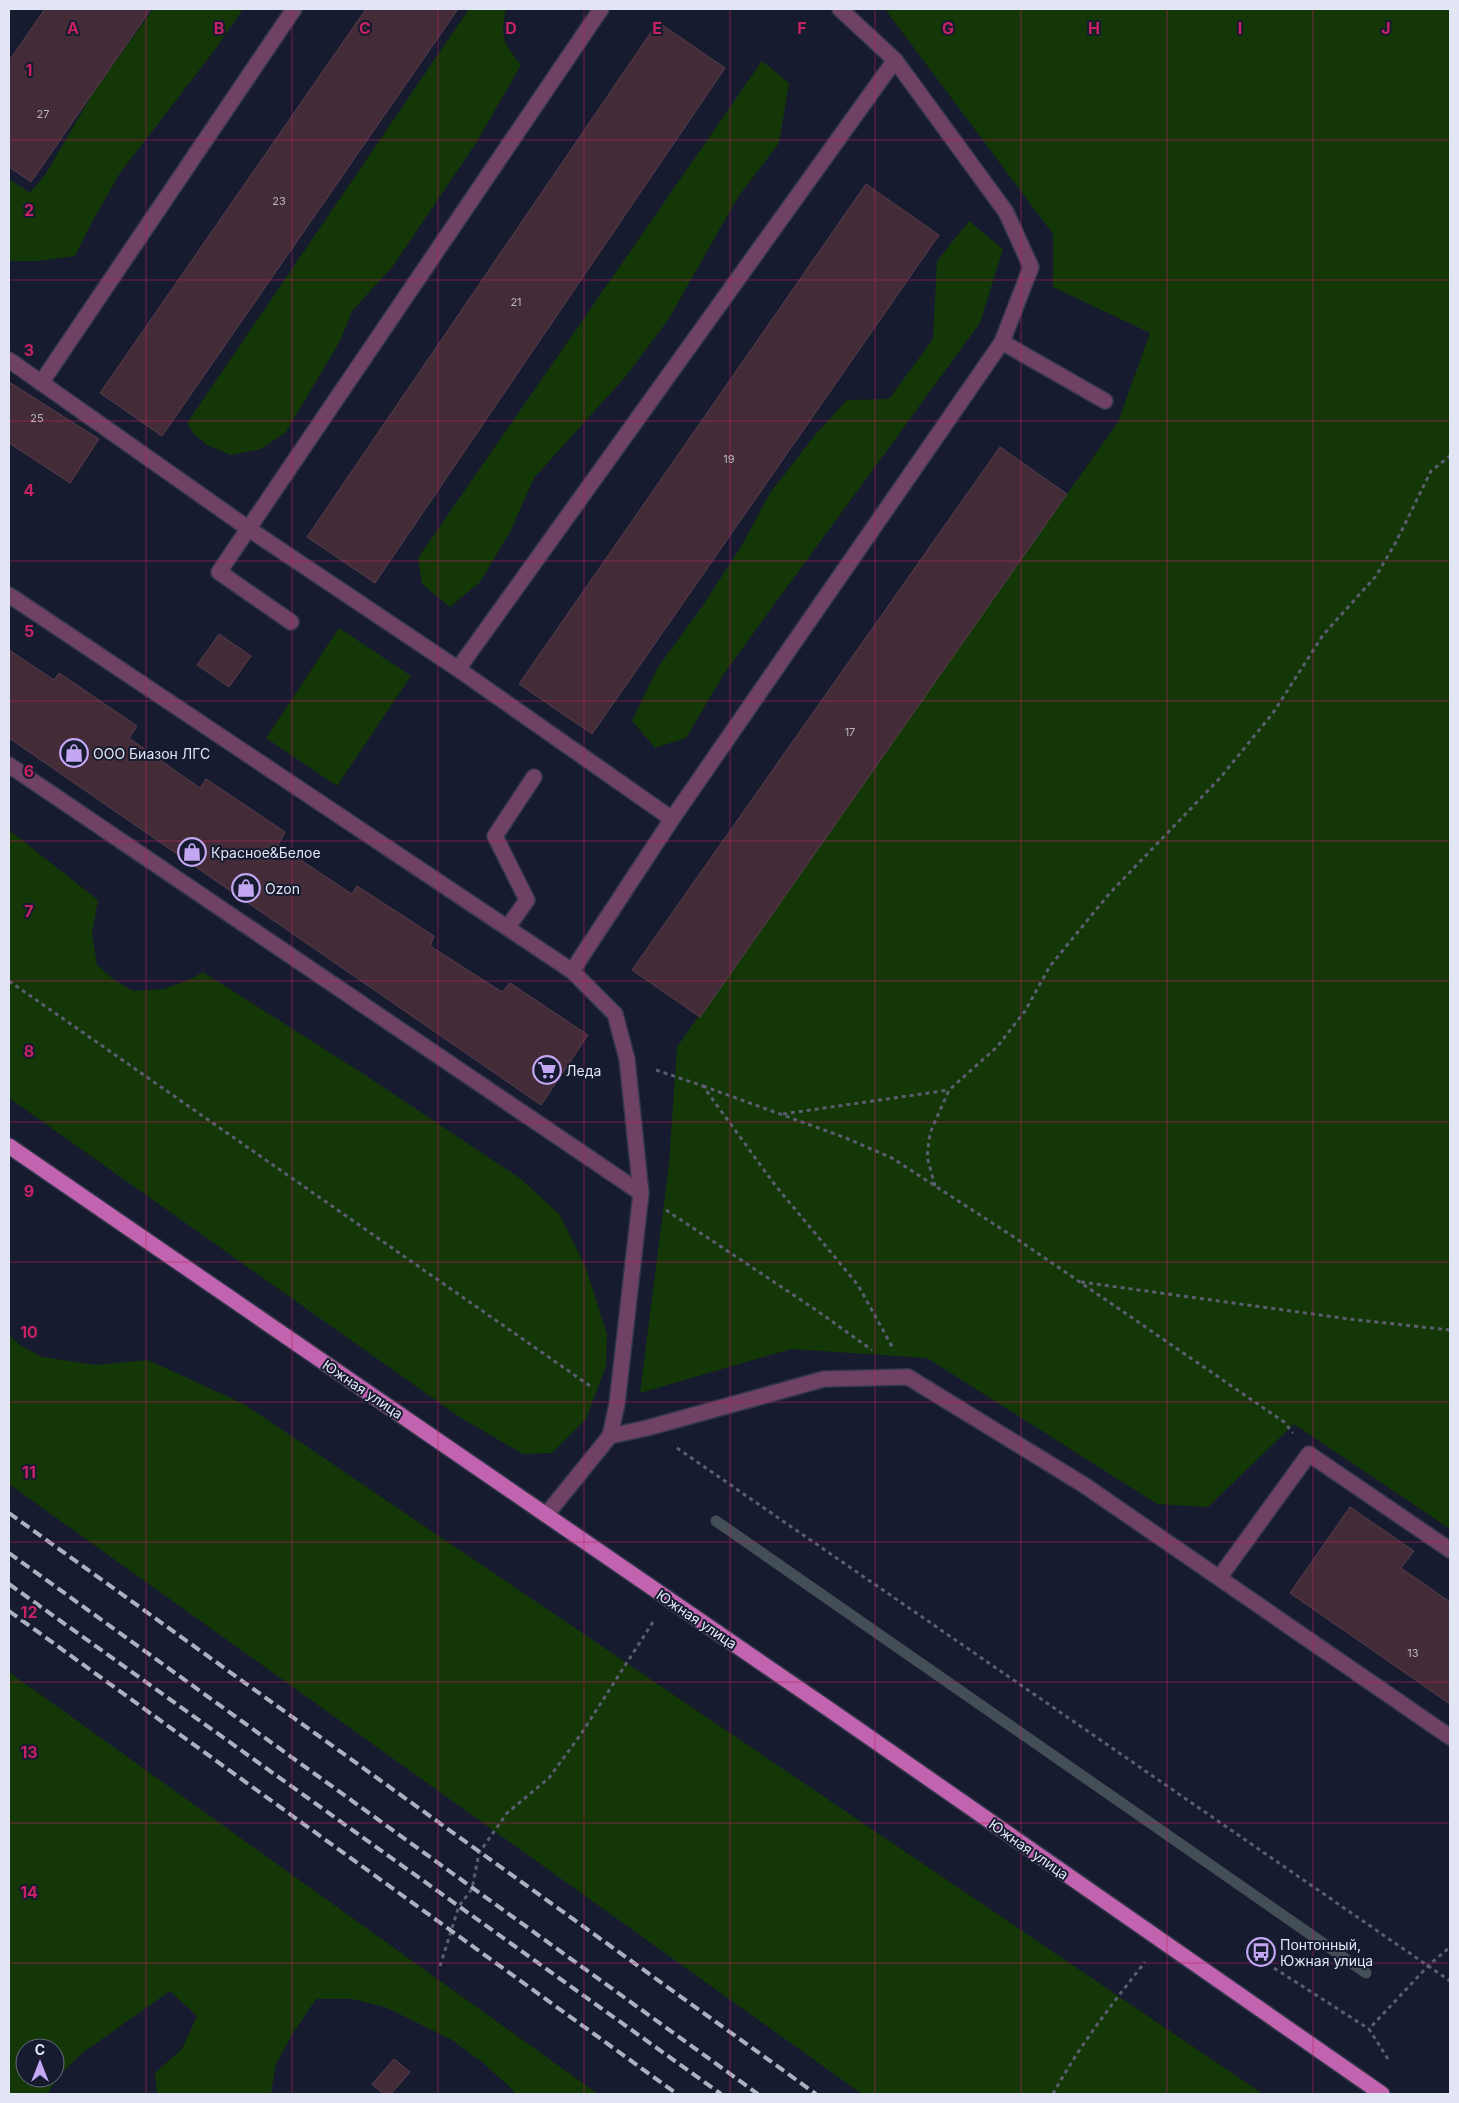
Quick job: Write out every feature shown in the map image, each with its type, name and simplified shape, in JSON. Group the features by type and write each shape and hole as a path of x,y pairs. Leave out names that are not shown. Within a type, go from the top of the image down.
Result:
{"main road":[{"name":"Южная улица","path":"9,1146 668,1599 1382,2094"}],"lane":[{"path":"41,383 294,9"},
{"path":"291,622 219,572 601,9"},
{"path":"572,971 672,819 1002,342 1031,267 1006,212 895,60 840,9"},
{"path":"458,669 895,60"},
{"path":"1002,342 1105,401"},
{"path":"9,360 249,528 458,669 672,819"},
{"path":"9,595 572,971 615,1014 627,1060 641,1193 617,1404 610,1436 546,1515"},
{"path":"9,765 641,1193"},
{"path":"508,927 527,900 495,836 534,777"},
{"path":"610,1436 647,1428 824,1379 908,1377 1084,1485 1450,1737"},
{"path":"1219,1578 1309,1454 1450,1550"}],"path":[{"path":"935,1186 927,1158 930,1133 948,1090 997,1047 1025,1011 1056,959 1109,894 1220,778 1272,713 1323,635 1376,576 1396,542 1431,472 1450,456"},
{"path":"9,981 617,1404"},
{"path":"627,1060 782,1114 892,1158 1080,1282 1284,1422 1309,1454"},
{"path":"703,1086 775,1185 858,1285 908,1377"},
{"path":"782,1114 948,1090"},
{"path":"641,1193 816,1310 908,1377"},
{"path":"1080,1282 1350,1319 1450,1330"},
{"path":"647,1428 1450,1981"},
{"path":"440,1966 459,1906 472,1889 479,1853 507,1813 548,1778 581,1734 668,1599"},
{"path":"1053,2094 1070,2062 1161,1942"},
{"path":"1369,2029 1428,1966 1450,1947"},
{"path":"1274,1968 1369,2029 1388,2059"}],"green space":[{"path":"153,9 243,9 214,51 120,173 75,256 38,261 9,260 9,179 30,193 45,175 93,93"},
{"path":"469,9 506,9 503,27 504,39 510,51 521,65 476,143 393,266 352,311 340,341 286,432 261,449 231,455 207,445 193,433 187,423"},
{"path":"885,9 1450,9 1450,1529 1294,1424 1208,1507 1157,1504 927,1358 791,1349 640,1393 669,1164 677,1047 1118,422 1150,333 1053,287 1053,234"},
{"path":"762,61 789,83 779,143 738,197 668,320 626,376 534,478 510,532 480,582 450,607 422,584 418,558"},
{"path":"969,221 1003,249 980,323 725,672 686,738 655,748 632,721 658,667 702,607 742,545 770,493 815,435 847,400 889,399 933,339 937,261"},
{"path":"339,628 411,676 337,786 266,738"},
{"path":"9,830 98,900 92,934 97,965 113,979 133,991 164,989 191,979 203,972 362,1073 521,1179 560,1215 586,1268 607,1334 606,1366 586,1419 552,1453 523,1454 458,1416 9,1098"},
{"path":"9,1334 18,1344 42,1357 96,1365 148,1360 244,1404 1263,2094 862,2094 9,1484"},
{"path":"9,1672 598,2094 514,2094 513,2090 482,2062 452,2040 385,2007 352,1999 316,1999 293,2033 276,2064 271,2094 157,2094 155,2073 182,2049 197,2016 170,1991 81,2054 65,2070 65,2038 15,2038 15,2088 51,2088 48,2094 9,2094"}],"building":[{"path":"45,9 151,9 31,182 9,167 9,61"},
{"path":"366,9 458,9 162,436 100,393"},
{"path":"658,22 725,68 375,583 307,537"},
{"path":"866,184 939,235 592,734 519,684"},
{"path":"9,382 99,439 70,483 9,443"},
{"path":"1000,447 1067,494 700,1017 632,970"},
{"path":"219,634 251,656 229,687 197,665"},
{"path":"9,650 54,680 59,673 137,726 129,738 200,788 206,779 285,832 278,845 352,894 357,886 434,936 430,946 502,992 510,983 588,1035 541,1105 9,738"},
{"path":"1350,1507 1414,1551 1401,1568 1450,1602 1450,1704 1290,1593"},
{"path":"394,2059 410,2072 391,2094 383,2094 372,2084"}],"waterway":[{"path":"716,1521 1366,1973"}],"railway":[{"path":"9,1513 816,2094"},
{"path":"9,1553 758,2094"},
{"path":"9,1584 721,2094"},
{"path":"9,1611 677,2094"}],"place":[{"name":"ООО Биазон ЛГС","path":"74,753"},
{"name":"Красное&Белое","path":"192,852"},
{"name":"Ozon","path":"246,888"},
{"name":"Леда","path":"547,1070"},
{"name":"Понтонный, Южная улица","path":"1261,1952"}]}
